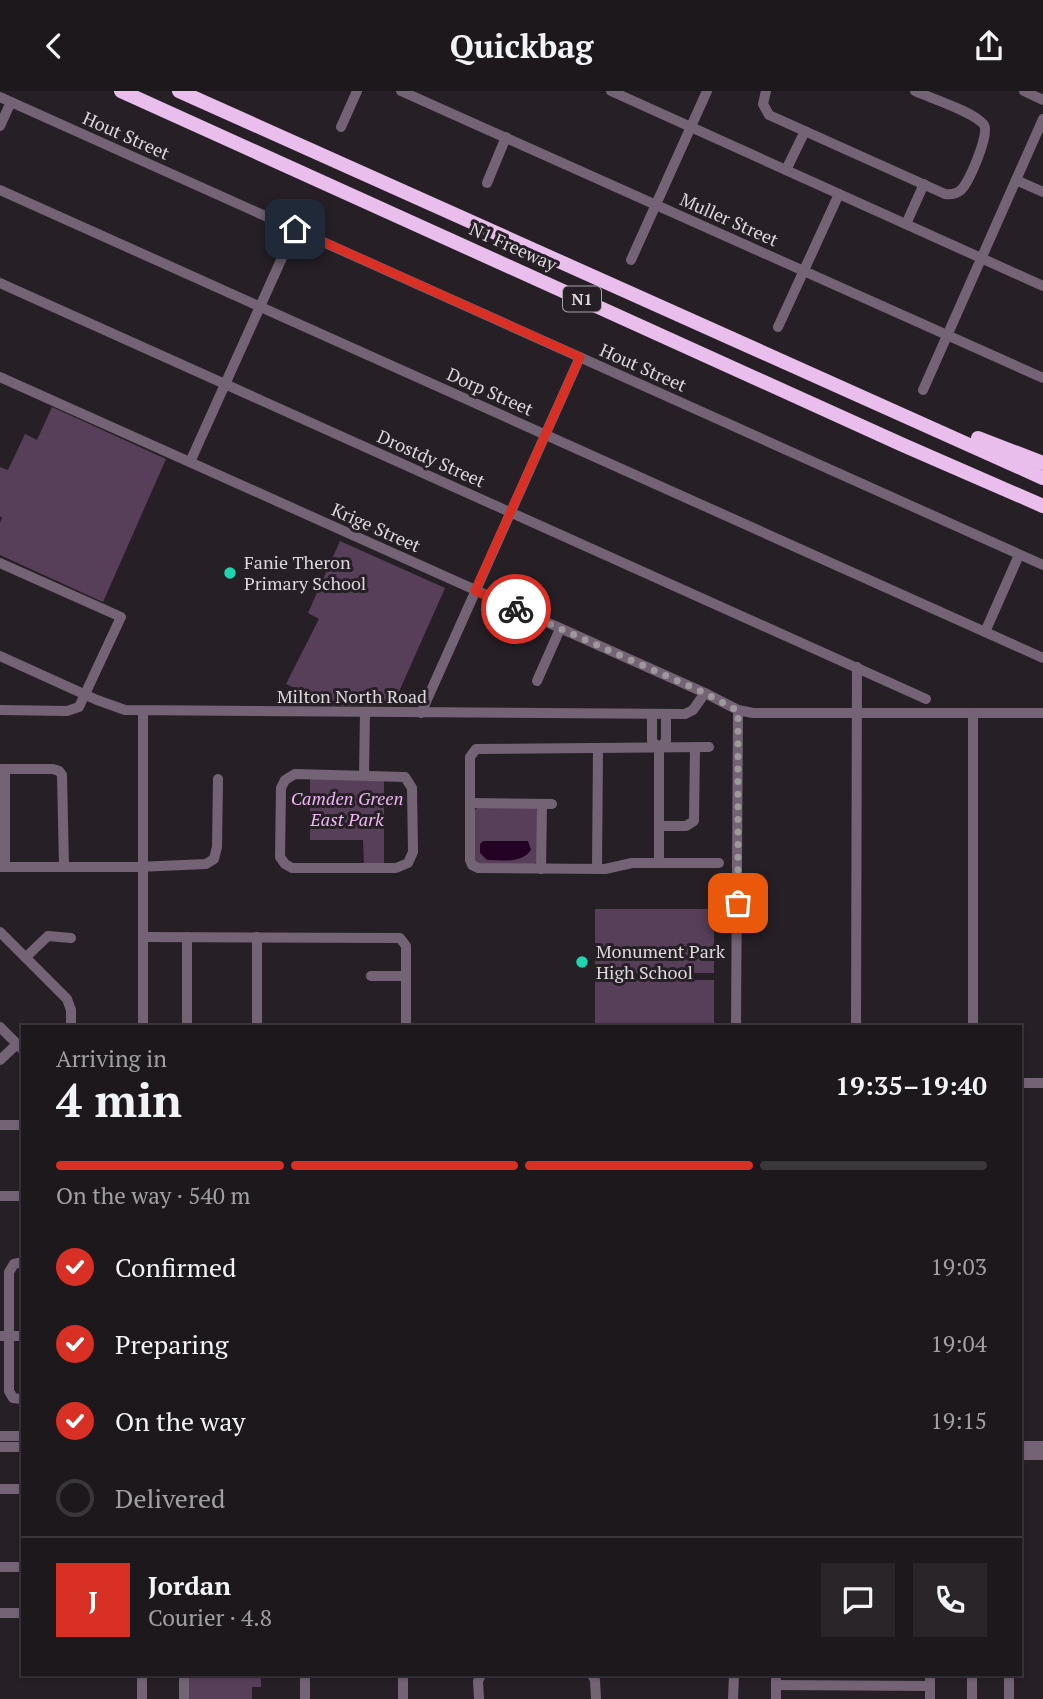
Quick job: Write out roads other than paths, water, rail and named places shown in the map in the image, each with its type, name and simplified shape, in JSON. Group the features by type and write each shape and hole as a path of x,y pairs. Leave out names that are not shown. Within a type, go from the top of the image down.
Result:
{"highway":[{"name":"N1 Freeway","path":"121,91 1043,506"},
{"name":"N1 Freeway","path":"178,91 1043,478"},
{"path":"897,412 925,419 1043,463"},
{"path":"903,445 918,456 1043,517"}],"street":[{"path":"341,127 357,91"},
{"name":"Muller Street","path":"401,91 1043,378"},
{"path":"611,91 1043,286"},
{"path":"631,260 707,91"},
{"path":"766,91 763,104 769,115 945,194 958,192 969,176 986,131 983,123 976,117 915,91"},
{"path":"1024,91 1043,100"},
{"name":"Hout Street","path":"0,97 1043,565"},
{"path":"0,126 11,102"},
{"path":"923,390 1043,119"},
{"path":"786,170 805,131"},
{"path":"487,183 506,137"},
{"path":"1016,180 1043,192"},
{"path":"906,224 924,184"},
{"name":"Dorp Street","path":"0,190 1043,658"},
{"path":"778,327 839,194"},
{"path":"190,462 295,229"},
{"name":"Drostdy Street","path":"0,283 926,699"},
{"path":"421,713 580,357"},
{"name":"Krige Street","path":"0,377 705,693 738,711"},
{"path":"985,632 1019,555"},
{"path":"0,563 121,617 79,707 74,710 0,710"},
{"path":"537,681 560,629"},
{"name":"Milton North Road","path":"0,656 120,710 685,714 691,711 705,693"},
{"path":"856,1025 857,667"},
{"path":"143,1025 144,711"},
{"path":"736,1025 738,711 1043,713"},
{"path":"364,775 365,712"},
{"path":"973,1025 974,713"},
{"path":"652,714 652,741 659,748"},
{"path":"659,863 659,748 666,741 666,714"},
{"path":"659,826 686,826 694,821 695,747"},
{"path":"709,747 476,749 470,757 470,860 474,867 541,869 597,869 632,863 719,863"},
{"path":"597,869 598,748"},
{"path":"64,867 62,775 52,769 3,769 2,867 64,867 202,865 214,859 217,848 218,779"},
{"path":"295,774 364,775 402,776 411,785 413,852 408,863 396,868 352,868 292,867 283,862 280,857 281,788 285,780 295,774"},
{"path":"470,803 547,804 541,869"},
{"path":"0,932 68,999 72,1010 71,1025"},
{"path":"26,957 48,936 71,938"},
{"path":"143,937 400,938 406,946 406,1025"},
{"path":"187,937 187,1025"},
{"path":"257,937 257,1025"},
{"path":"371,976 406,976"},
{"path":"0,1027 20,1047 0,1060"},
{"path":"1022,1083 1043,1083"},
{"path":"0,1125 21,1125"},
{"path":"0,1196 21,1196"},
{"path":"21,1262 14,1264 9,1270 4,1336 9,1394 13,1398 21,1399"},
{"path":"0,1436 21,1436"},
{"path":"1022,1446 1043,1446"},
{"path":"0,1447 21,1447"},
{"path":"1022,1455 1043,1455"},
{"path":"0,1489 21,1489"},
{"path":"0,1567 21,1567"},
{"path":"0,1613 21,1613"},
{"path":"142,1676 142,1699"},
{"path":"184,1676 184,1699"},
{"path":"305,1676 305,1699"},
{"path":"403,1676 403,1699"},
{"path":"479,1699 478,1681 480,1676"},
{"path":"592,1676 596,1684 596,1699"},
{"path":"733,1699 734,1676"},
{"path":"972,1676 972,1699"},
{"path":"1009,1676 1009,1699"},
{"path":"776,1699 776,1680 930,1680 930,1699"}],"place":[{"name":"Fanie Theron Primary School","path":"230,573"},
{"name":"Monument Park High School","path":"582,962"}],"park label":[{"name":"Camden Green East Park","path":"347,810"}]}
